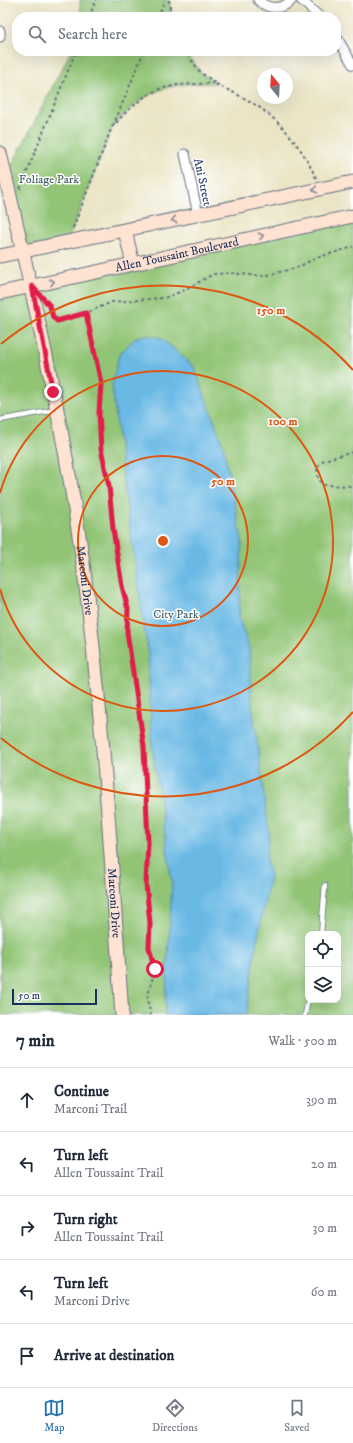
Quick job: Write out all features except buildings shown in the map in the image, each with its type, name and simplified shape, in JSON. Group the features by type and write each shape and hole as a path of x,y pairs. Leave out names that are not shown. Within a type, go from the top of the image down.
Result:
{"street":[{"path":"258,0 266,6 274,8 281,7 292,0"},
{"path":"301,0 314,12"},
{"path":"0,31 0,37"},
{"path":"341,45 353,65"},
{"name":"Marconi Drive","path":"0,153 7,191 13,206 24,250 57,409 86,586 105,779 122,1015"},
{"name":"Ani Street","path":"185,154 198,215"},
{"path":"0,256 353,182"},
{"name":"Allen Toussaint Boulevard","path":"0,293 353,216"},
{"path":"125,231 134,264"}],"lane":[{"path":"0,420 57,409"},
{"path":"320,931 325,885"},
{"path":"305,1015 307,1003"}],"path":[{"path":"91,12 96,0"},
{"path":"160,12 165,0"},
{"path":"169,0 170,12"},
{"path":"13,206 74,56"},
{"path":"67,243 112,127 142,56"},
{"path":"189,56 201,73 216,83 255,104 276,120 294,140 310,164 321,189"},
{"path":"112,127 144,97 160,89 177,85 216,83"},
{"path":"45,301 50,306 53,317 57,321 86,313 112,302 164,298 185,290 213,274 230,273 264,276 296,268 316,258 353,247"},
{"path":"86,313 101,383 99,413 101,449 109,486 113,529 122,586 128,609 127,632 144,747 148,842 146,884 150,923 149,948 155,969 147,999 152,1015"},
{"path":"353,452 324,460 317,467 318,478 323,485 353,486"}],"green space":[{"path":"80,0 169,0 170,12 81,12"},
{"name":"Foliage Park","path":"68,56 189,56 201,73 216,83 183,85 158,91 147,96 136,104 112,127 67,243 24,250 6,177"},
{"name":"City Park","path":"353,216 353,1015 0,1015 0,293"}],"water":[{"path":"145,335 161,338 194,367 223,445 242,541 239,618 249,648 252,703 269,832 266,861 270,876 257,941 246,1015 165,1015 172,882 152,746 148,654 123,478 112,385 119,355 135,338"}],"route":[{"path":"53,392 32,286 50,306 53,317 57,321 86,313 101,383 99,413 101,449 109,486 113,529 122,586 128,609 127,632 144,747 148,842 146,884 150,923 149,948 155,969"}]}
